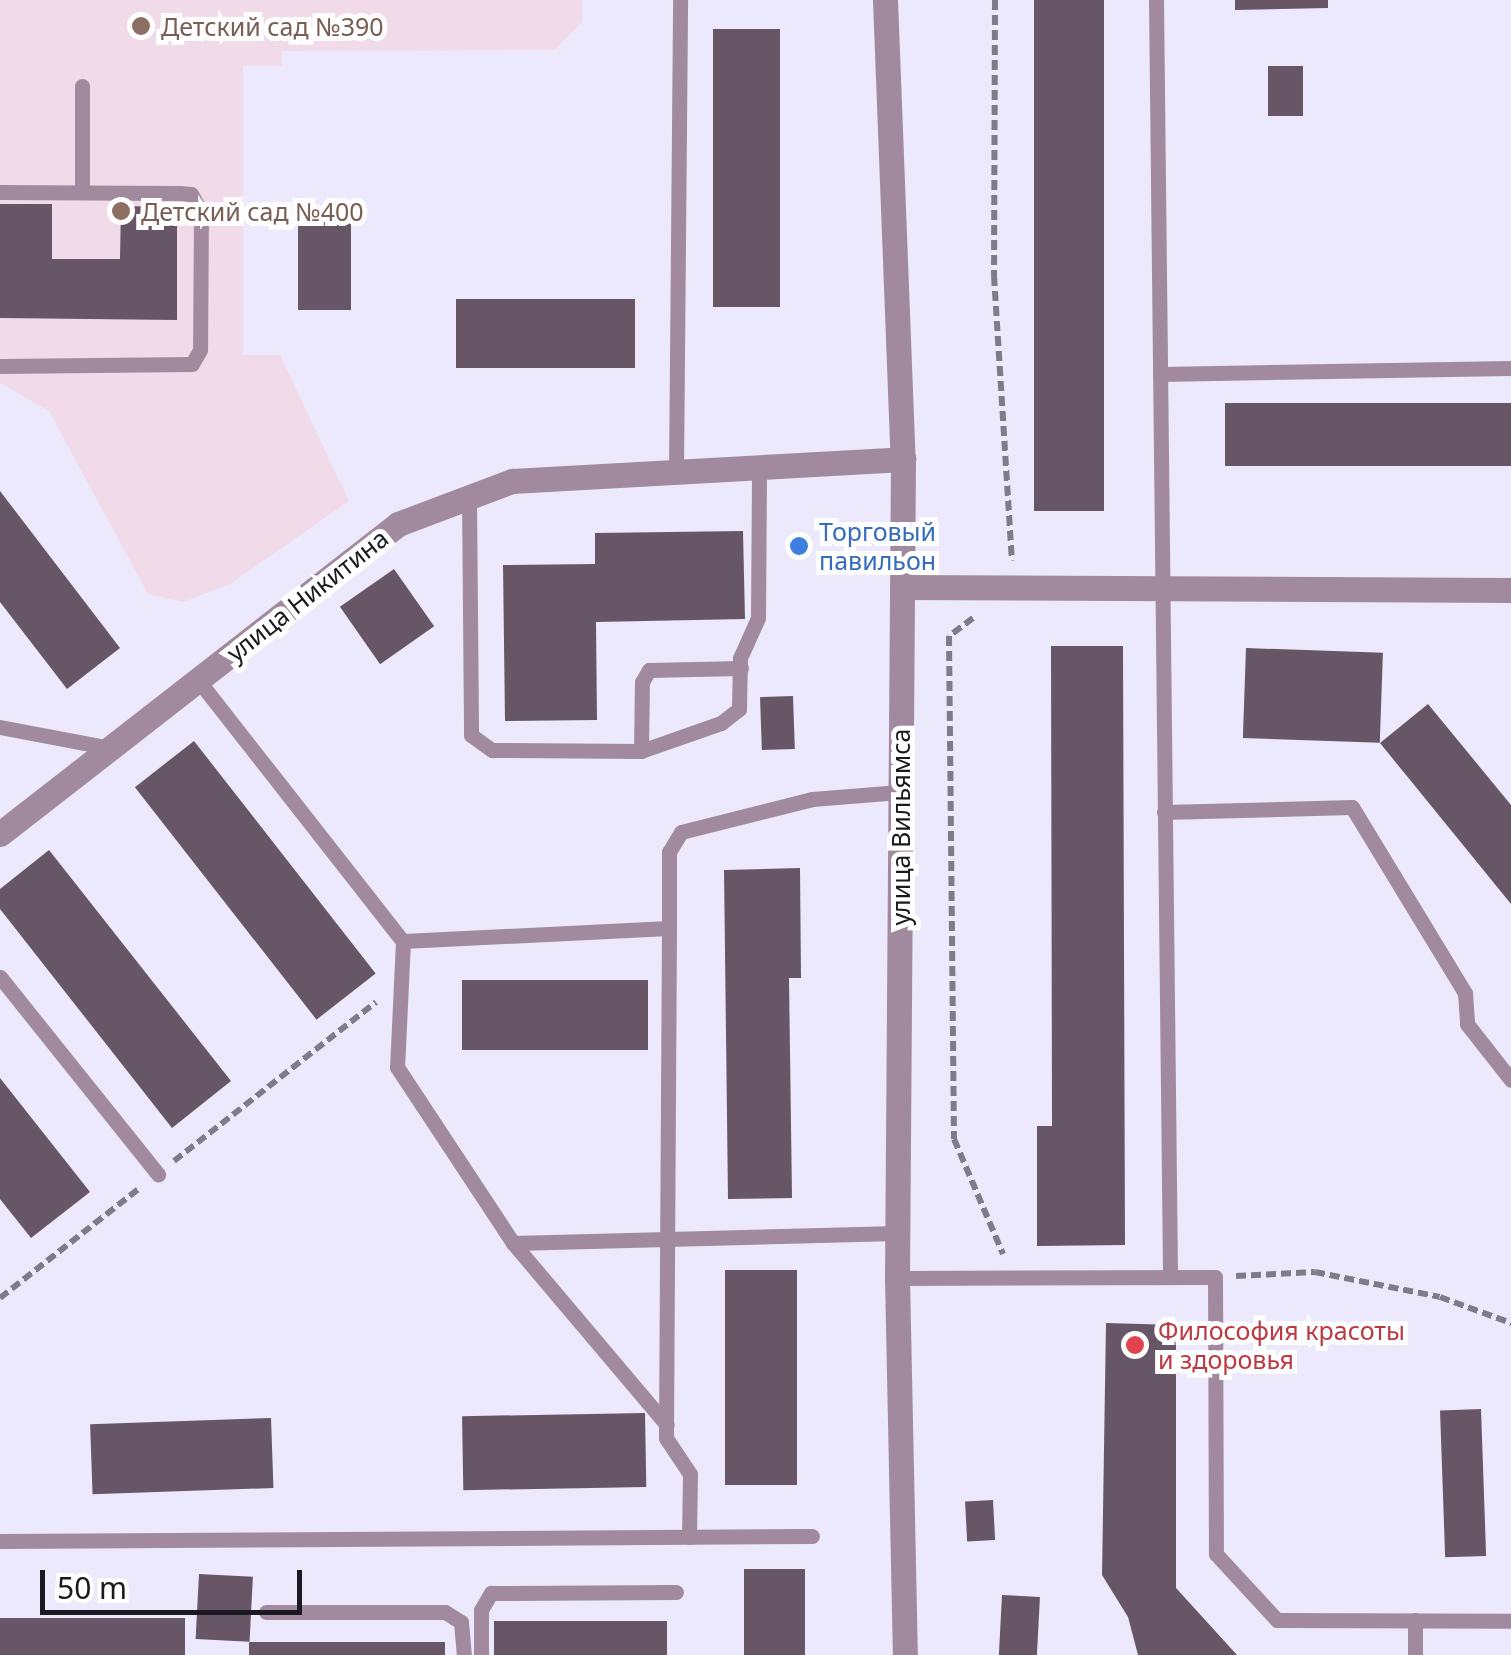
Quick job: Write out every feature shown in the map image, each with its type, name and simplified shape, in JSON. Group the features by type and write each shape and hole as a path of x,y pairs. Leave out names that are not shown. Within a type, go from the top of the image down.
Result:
{"street":[{"name":"улица Вильямса","path":"885,0 903,459 897,1278 905,1655"},
{"name":"улица Никитина","path":"0,834 398,524 512,481 903,459"},
{"path":"902,587 1511,590"}],"lane":[{"path":"676,472 680,0"},
{"path":"1156,0 1170,1277"},
{"path":"82,86 82,192"},
{"path":"0,192 178,192 198,201 197,359 181,368 0,366"},
{"path":"1160,374 1511,368"},
{"path":"470,497 471,736 492,750 641,750 732,718 739,708 740,668 758,618 759,467"},
{"path":"641,750 642,682 649,670 740,668"},
{"path":"198,680 402,942 398,1068 513,1244 666,1425"},
{"path":"0,727 110,748"},
{"path":"689,1537 690,1474 669,1449 666,1425 670,852 682,832 812,799 900,792"},
{"path":"1164,812 1352,808 1465,993 1467,1024 1511,1080"},
{"path":"402,942 669,928"},
{"path":"0,977 158,1174"},
{"path":"513,1244 897,1233"},
{"path":"897,1278 1215,1277 1216,1554 1278,1620 1511,1620"},
{"path":"0,1541 812,1536"},
{"path":"481,1655 481,1610 490,1593 676,1592"},
{"path":"266,1612 445,1612 462,1622 464,1655"},
{"path":"1414,1655 1416,1620"}],"path":[{"path":"994,0 994,276 1013,587 950,636 954,1139 1013,1278"},
{"path":"0,1298 401,982"},
{"path":"1215,1277 1315,1272 1440,1298 1511,1323"}],"shaded area":[{"name":"Детский сад №400","path":"0,0 582,0 582,22 554,50 282,51 282,66 243,66 243,355 280,355 349,501 230,584 183,602 148,594 49,411 0,383"}],"building":[{"path":"1034,0 1104,0 1104,511 1034,511"},
{"path":"1235,0 1328,0 1328,8 1235,10"},
{"path":"713,29 780,29 780,307 713,307"},
{"path":"1268,66 1303,66 1303,116 1268,116"},
{"path":"0,204 52,204 52,259 120,259 121,206 177,207 177,320 0,318"},
{"path":"298,215 351,215 351,310 298,310"},
{"path":"456,299 635,299 635,368 456,368"},
{"path":"1225,403 1511,403 1511,466 1225,466"},
{"path":"0,491 120,648 67,689 0,602"},
{"path":"743,531 745,619 596,622 597,720 505,721 503,565 595,564 595,533"},
{"path":"394,569 434,626 380,664 340,607"},
{"path":"1051,646 1123,646 1125,1245 1037,1246 1037,1126 1052,1126"},
{"path":"1246,648 1383,653 1380,743 1243,738"},
{"path":"793,696 795,749 762,750 760,697"},
{"path":"1428,704 1511,805 1511,904 1380,743"},
{"path":"194,741 376,973 317,1020 135,787"},
{"path":"49,850 231,1081 172,1128 0,909 0,889"},
{"path":"800,868 801,978 789,978 792,1198 728,1199 724,870"},
{"path":"462,980 648,980 648,1050 462,1050"},
{"path":"0,1078 90,1192 31,1238 0,1199"},
{"path":"725,1270 797,1270 797,1485 725,1485"},
{"path":"1106,1323 1176,1325 1176,1588 1237,1655 1138,1655 1128,1617 1102,1575"},
{"path":"1481,1409 1486,1556 1445,1557 1440,1410"},
{"path":"645,1413 646,1487 463,1490 462,1416"},
{"path":"271,1418 273,1488 93,1494 90,1424"},
{"path":"993,1500 995,1540 967,1541 965,1501"},
{"path":"744,1569 805,1569 805,1655 744,1655"},
{"path":"199,1574 253,1577 250,1642 196,1639"},
{"path":"1002,1595 1040,1597 1037,1655 999,1655"},
{"path":"0,1618 185,1618 185,1655 0,1655"},
{"path":"494,1621 667,1621 667,1655 494,1655"},
{"path":"249,1642 445,1642 445,1655 249,1655"}],"place":[{"name":"Детский сад №390","path":"141,26"},
{"name":"Детский сад №400","path":"121,211"},
{"name":"Торговый павильон","path":"799,546"},
{"name":"Философия красоты и здоровья","path":"1135,1345"}]}
